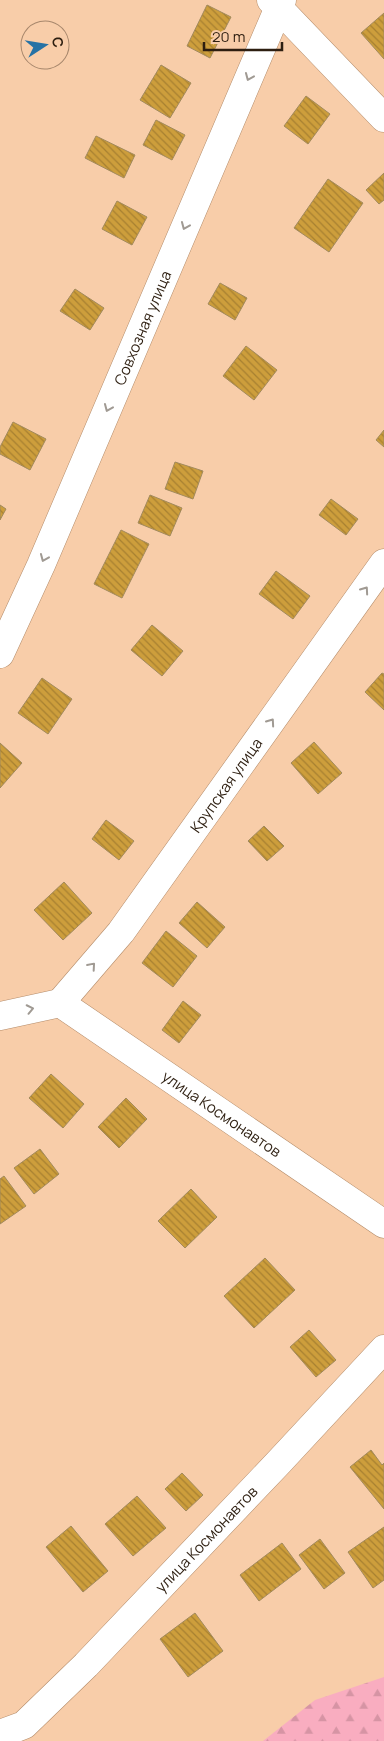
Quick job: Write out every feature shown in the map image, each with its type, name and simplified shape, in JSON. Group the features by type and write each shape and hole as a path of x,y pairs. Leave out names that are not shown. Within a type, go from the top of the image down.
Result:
{"street":[{"path":"277,2 384,118"},
{"name":"Совхозная улица","path":"0,654 41,565 277,2"},
{"name":"Крупская улица","path":"60,1003 121,932 384,563"},
{"path":"0,1016 60,1003"},
{"name":"улица Космонавтов","path":"60,1003 384,1224"},
{"name":"улица Космонавтов","path":"12,1730 86,1665 384,1349"}],"green space":[{"path":"384,1677 384,1741 263,1741 315,1700"}],"building":[{"path":"207,5 231,17 210,58 187,46"},
{"path":"384,13 384,59 361,33"},
{"path":"161,65 191,83 170,118 140,100"},
{"path":"306,96 330,114 308,144 284,126"},
{"path":"156,120 185,135 172,160 143,145"},
{"path":"96,136 135,155 124,178 85,158"},
{"path":"384,173 384,200 379,204 366,190"},
{"path":"328,179 363,203 329,252 294,228"},
{"path":"117,201 147,217 132,245 102,229"},
{"path":"220,283 247,298 235,320 208,304"},
{"path":"75,289 104,308 90,330 60,311"},
{"path":"246,346 277,370 254,400 223,376"},
{"path":"13,422 46,439 30,470 0,454 0,447"},
{"path":"384,430 384,447 376,440"},
{"path":"175,462 203,471 193,499 165,489"},
{"path":"150,495 182,508 170,536 138,523"},
{"path":"331,499 358,519 346,535 319,515"},
{"path":"0,505 6,509 0,520"},
{"path":"121,530 149,544 122,598 94,584"},
{"path":"276,571 310,596 293,619 259,594"},
{"path":"152,625 183,651 162,676 131,650"},
{"path":"382,673 384,674 384,710 365,692"},
{"path":"42,678 72,699 48,734 18,713"},
{"path":"314,742 342,773 318,794 291,763"},
{"path":"0,743 22,763 0,788"},
{"path":"106,820 134,841 119,860 92,839"},
{"path":"264,826 284,846 267,861 248,841"},
{"path":"64,882 92,913 63,940 34,910"},
{"path":"197,902 225,927 207,948 179,923"},
{"path":"166,931 197,956 173,987 142,963"},
{"path":"183,1001 201,1015 179,1043 162,1030"},
{"path":"51,1074 84,1104 63,1128 29,1098"},
{"path":"126,1098 147,1119 119,1148 98,1127"},
{"path":"40,1149 59,1174 34,1194 14,1168"},
{"path":"4,1176 26,1206 0,1224 0,1179"},
{"path":"191,1189 217,1217 185,1248 158,1221"},
{"path":"265,1258 295,1290 254,1328 224,1296"},
{"path":"309,1330 336,1360 316,1377 290,1347"},
{"path":"371,1450 382,1465 384,1463 384,1509 350,1467"},
{"path":"182,1473 203,1495 186,1511 165,1489"},
{"path":"137,1496 166,1528 133,1556 105,1524"},
{"path":"71,1526 108,1571 83,1592 46,1547"},
{"path":"384,1527 384,1580 373,1588 348,1552"},
{"path":"320,1539 345,1573 324,1589 299,1555"},
{"path":"282,1543 301,1569 259,1601 240,1575"},
{"path":"195,1613 223,1651 188,1677 160,1639"}]}
